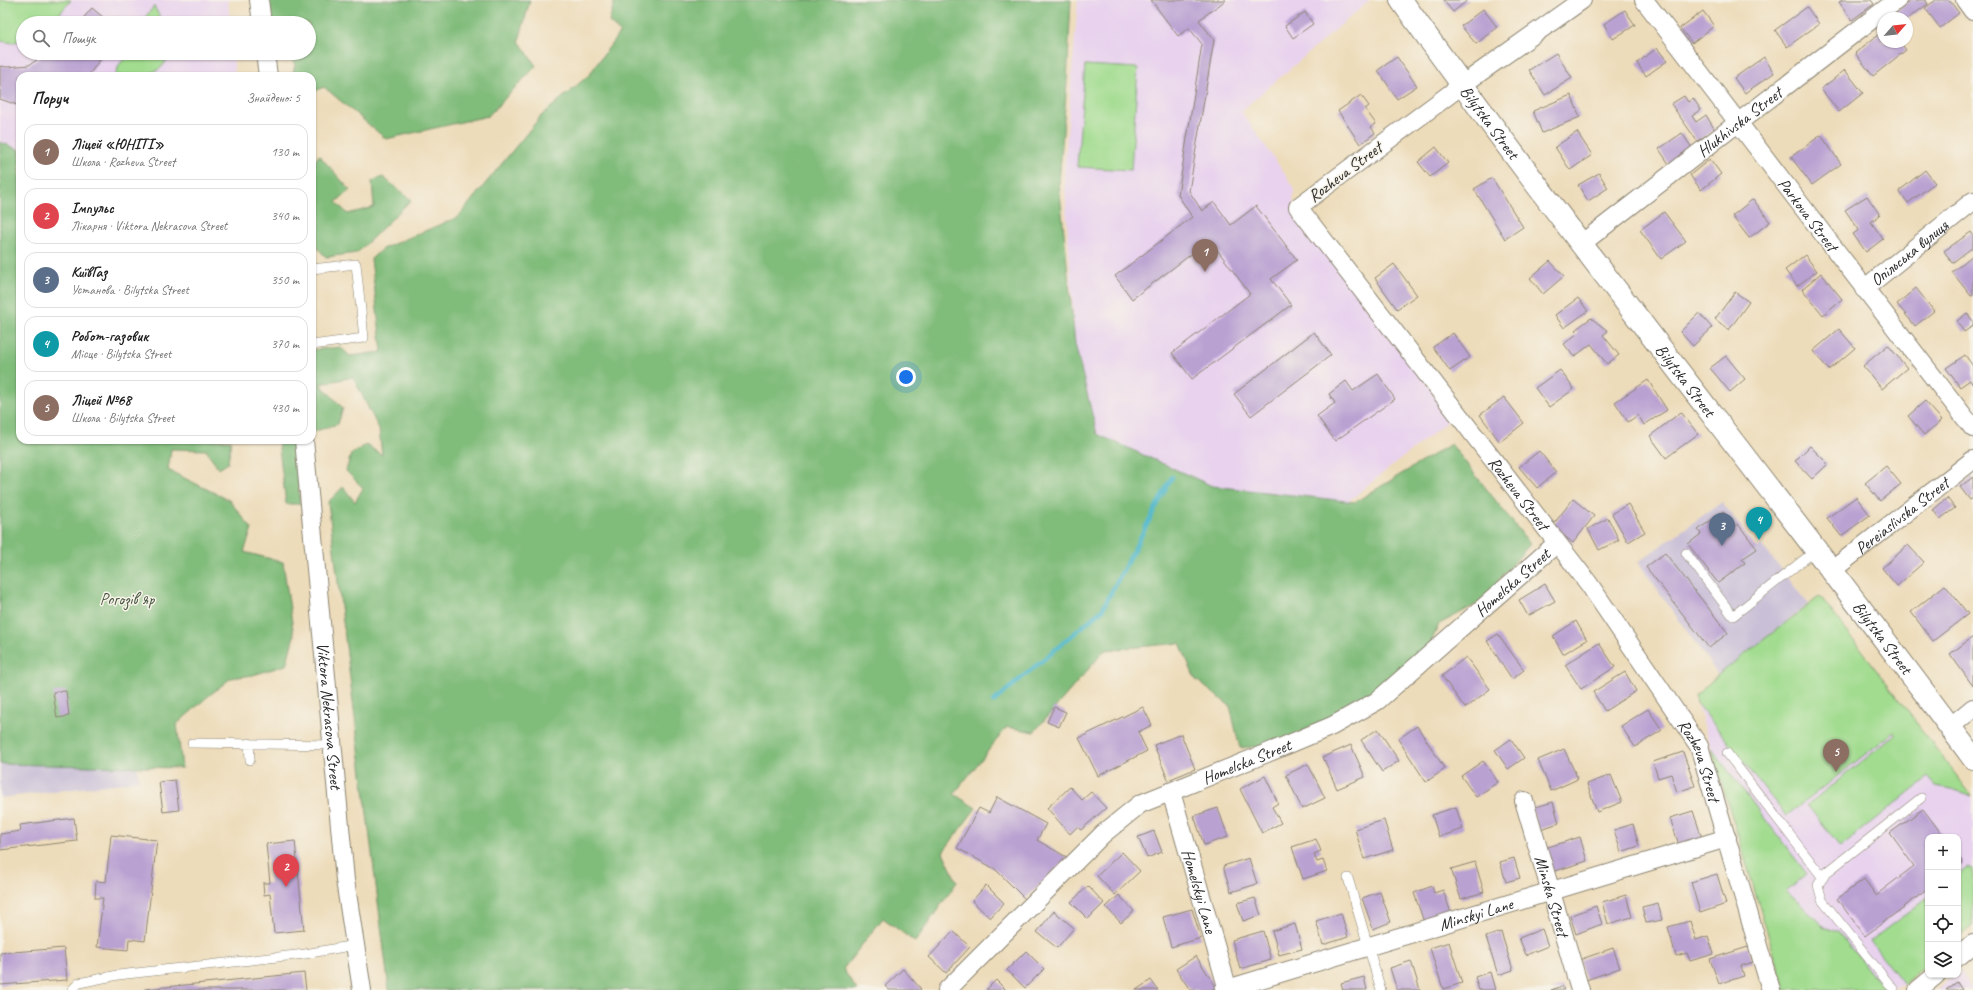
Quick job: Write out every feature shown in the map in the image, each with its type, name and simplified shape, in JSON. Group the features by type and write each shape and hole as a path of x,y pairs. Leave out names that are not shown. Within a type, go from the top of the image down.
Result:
{"main road":[{"name":"Bilytska Street","path":"1401,0 1462,85 1581,244 1816,550 1973,758"}],"street":[{"path":"259,0 261,16"},
{"path":"1462,85 1582,0"},
{"name":"Parkova Street","path":"1644,0 1739,122 1864,289 1973,428"},
{"name":"Hlukhivska Street","path":"1581,244 1897,0"},
{"path":"1965,0 1973,11"},
{"path":"266,60 267,72"},
{"name":"Rozheva Street","path":"1462,85 1298,207 1589,584 1699,746 1771,990"},
{"name":"Опільська вулиця","path":"1864,289 1973,201"},
{"name":"Viktora Nekrasova Street","path":"304,444 345,880 362,990"},
{"name":"Pereiaslivska Street","path":"1831,571 1973,460"},
{"name":"Homelska Street","path":"947,990 1103,834 1140,804 1332,726 1377,700 1556,543"},
{"path":"1950,727 1973,708"},
{"name":"Homelskyi Lane","path":"1171,792 1227,989"},
{"name":"Minska Street","path":"1524,801 1580,990"},
{"name":"Minskyi Lane","path":"1227,989 1368,945 1727,838"},
{"path":"1961,954 1973,944"},
{"path":"1918,990 1932,978"}],"lane":[{"path":"316,269 356,264 364,338 316,344"},
{"path":"1686,553 1733,616 1816,550"},
{"path":"192,743 333,745"},
{"path":"249,743 250,760"},
{"path":"1727,753 1823,878"},
{"path":"1894,990 1822,900 1818,885 1826,873 1921,798"},
{"path":"1348,878 1381,990"},
{"path":"72,990 79,983 118,975 305,954 355,945"}],"shaded area":[{"path":"0,0 228,0 229,16 16,16 16,60 234,60 235,72 16,72 16,444 19,444 0,500"},
{"path":"1078,0 1370,0 1241,111 1294,187 1293,205 1452,418 1327,518 1190,487 1097,434 1075,344 1064,172"},
{"path":"1722,502 1756,548 1762,545 1808,604 1718,675 1638,562"},
{"path":"1820,596 1973,798 1973,925 1961,935 1961,834 1925,834 1925,966 1904,984 1882,990 1785,990 1695,696 1718,675"},
{"path":"120,629 139,781 0,798 0,637"},
{"path":"1961,972 1973,990 1936,990 1951,978 1961,978"}],"green space":[{"path":"0,0 71,0 58,16 16,16 16,42 13,43 0,41"},
{"path":"269,0 530,0 519,41 536,66 488,116 386,139 324,87 316,90 316,72 293,72 295,65 292,60 316,60 316,16 271,16"},
{"path":"615,0 1071,0 1067,81 1059,183 1075,344 1097,434 1212,486 1355,502 1451,444 1530,544 1479,603 1439,624 1426,654 1373,697 1274,745 1240,748 1230,706 1195,679 1180,643 1105,650 1034,732 1007,727 954,794 976,808 943,852 957,882 915,942 883,918 843,969 857,990 389,990 328,502 343,487 355,502 363,488 346,471 351,454 366,445 382,455 379,429 353,377 320,384 343,408 338,424 316,431 316,350 340,347 350,356 382,352 371,259 382,249 458,217 541,116 589,75 620,32 609,22"},
{"path":"154,6 159,16 146,16"},
{"path":"123,60 166,60 162,67 153,72 116,72"},
{"path":"1085,65 1138,68 1131,170 1077,167"},
{"name":"Рогозів яр","path":"0,142 16,148 16,444 230,444 228,463 219,469 206,450 171,449 168,470 229,500 252,529 244,552 283,562 294,636 286,665 253,675 231,678 177,724 182,768 0,764"},
{"path":"319,155 350,190 336,202 348,214 374,207 372,181 383,177 411,200 357,253 326,257 316,246 316,160"},
{"path":"278,444 295,444 300,504 286,504"},
{"path":"1820,596 1972,796 1952,789 1936,786 1928,777 1840,847 1807,805 1895,735 1894,732 1786,816 1697,703 1695,696 1718,675"},
{"path":"1711,748 1807,874 1786,891 1824,927 1838,932 1884,989 1785,990"},
{"path":"1968,867 1973,869 1973,925 1961,935 1961,906 1961,872"},
{"path":"1925,899 1925,966 1904,984 1870,941"}],"building":[{"path":"1151,0 1226,0 1199,20 1214,40 1189,191 1202,211 1214,202 1231,225 1256,206 1297,260 1271,279 1291,305 1192,379 1172,353 1250,294 1210,240 1132,299 1115,276 1192,217 1178,195 1202,44 1189,28 1178,36"},
{"path":"1443,0 1468,0 1453,12"},
{"path":"1842,0 1871,0 1874,4 1852,20 1839,2"},
{"path":"1911,0 1925,0 1928,4 1913,15 1913,12 1894,12"},
{"path":"1936,0 1949,0 1959,13 1940,28 1925,8"},
{"path":"1807,7 1819,24 1787,47 1775,30"},
{"path":"92,8 102,16 85,16"},
{"path":"1483,9 1497,27 1476,44 1461,26"},
{"path":"1625,10 1635,25 1613,39 1604,24"},
{"path":"1703,11 1714,26 1692,43 1680,28"},
{"path":"1305,12 1313,24 1293,38 1285,26"},
{"path":"1877,36 1877,48 1904,48 1906,50 1873,76 1855,53"},
{"path":"1657,48 1667,61 1646,76 1637,63"},
{"path":"1556,53 1572,78 1545,95 1529,70"},
{"path":"1397,57 1417,86 1397,99 1378,70"},
{"path":"1764,57 1774,73 1745,93 1734,78"},
{"path":"37,60 100,60 91,72 16,72 16,105 0,99 0,66 7,67 29,65"},
{"path":"1845,70 1863,93 1839,112 1821,89"},
{"path":"1361,95 1369,106 1365,109 1376,124 1371,127 1375,133 1360,144 1338,111"},
{"path":"1571,95 1580,117 1542,133 1533,111"},
{"path":"1684,96 1688,102 1693,98 1701,110 1692,116 1696,122 1706,115 1715,130 1697,141 1671,104"},
{"path":"1577,132 1592,155 1570,170 1555,147"},
{"path":"1682,133 1692,148 1669,164 1659,149"},
{"path":"1821,135 1841,164 1812,185 1791,157"},
{"path":"1436,147 1448,163 1430,177 1418,162"},
{"path":"1710,159 1721,174 1701,190 1690,175"},
{"path":"1925,170 1935,183 1908,203 1899,191"},
{"path":"1599,173 1608,188 1588,201 1578,185"},
{"path":"1492,178 1523,227 1505,239 1474,189"},
{"path":"1867,196 1880,215 1871,222 1883,239 1866,252 1853,234 1859,230 1845,210"},
{"path":"1753,199 1770,222 1749,238 1732,216"},
{"path":"1664,212 1686,241 1661,259 1640,230"},
{"path":"1971,232 1973,235 1973,247 1952,263 1944,251"},
{"path":"1805,255 1817,271 1797,286 1785,270"},
{"path":"1973,255 1973,295 1971,296 1952,272"},
{"path":"1550,261 1564,276 1543,294 1530,278"},
{"path":"1394,264 1417,295 1397,309 1375,278"},
{"path":"1821,273 1842,299 1823,315 1802,289"},
{"path":"1916,288 1934,311 1915,326 1897,304"},
{"path":"1735,292 1749,302 1729,330 1715,319"},
{"path":"1578,298 1588,311 1564,328 1555,315"},
{"path":"1699,313 1712,328 1693,346 1680,332"},
{"path":"1967,313 1973,321 1973,326 1964,332 1957,321"},
{"path":"1591,318 1608,331 1603,335 1619,355 1607,364 1591,344 1574,357 1564,344 1578,333 1575,330"},
{"path":"1839,329 1855,348 1829,370 1813,351"},
{"path":"1314,332 1331,355 1251,416 1234,394"},
{"path":"1453,333 1470,357 1450,371 1433,347"},
{"path":"1888,345 1907,368 1882,389 1863,366"},
{"path":"1965,355 1973,366 1973,385 1970,380 1960,387 1946,368"},
{"path":"1726,356 1745,379 1730,392 1710,368"},
{"path":"1560,370 1574,389 1549,407 1535,388"},
{"path":"1378,374 1395,399 1335,441 1317,416 1335,403 1329,394 1346,381 1353,391"},
{"path":"1648,380 1667,410 1644,425 1638,415 1628,422 1615,402"},
{"path":"1504,397 1524,423 1500,442 1480,415"},
{"path":"1925,401 1942,420 1924,435 1908,416"},
{"path":"1681,412 1698,434 1666,458 1650,436"},
{"path":"1810,446 1828,464 1812,479 1795,461"},
{"path":"1539,451 1556,472 1537,488 1519,467"},
{"path":"1886,466 1901,484 1880,501 1865,483"},
{"path":"1973,477 1973,498 1970,500 1960,487"},
{"path":"1856,497 1870,515 1841,536 1827,518"},
{"path":"1947,498 1955,508 1940,519 1933,510"},
{"path":"1573,499 1594,516 1573,543 1552,526"},
{"path":"1628,504 1645,532 1628,542 1612,514"},
{"path":"1723,511 1734,527 1738,524 1757,549 1742,559 1745,563 1718,583 1688,544 1701,534 1698,530"},
{"path":"1608,518 1619,540 1599,550 1588,529"},
{"path":"1908,545 1924,562 1897,586 1882,568"},
{"path":"1665,553 1728,633 1709,648 1646,567"},
{"path":"1545,584 1555,601 1528,616 1519,600"},
{"path":"1945,585 1968,614 1933,641 1911,612"},
{"path":"1576,621 1587,640 1563,654 1553,636"},
{"path":"1498,634 1524,670 1512,679 1487,641"},
{"path":"1973,637 1973,686 1950,654"},
{"path":"1599,643 1615,667 1581,689 1565,665"},
{"path":"1466,657 1490,689 1465,708 1442,676"},
{"path":"1625,672 1636,691 1605,711 1593,692"},
{"path":"66,691 69,716 57,718 53,692"},
{"path":"1054,707 1066,712 1059,727 1047,722"},
{"path":"1143,707 1152,725 1138,732 1147,751 1098,776 1079,738"},
{"path":"1648,709 1662,730 1635,747 1621,726"},
{"path":"1417,726 1445,769 1426,782 1398,739"},
{"path":"1378,729 1399,761 1382,772 1361,740"},
{"path":"1181,734 1195,769 1168,780 1154,745"},
{"path":"1511,739 1524,758 1508,769 1495,750"},
{"path":"1351,745 1365,777 1337,789 1323,757"},
{"path":"1564,749 1578,779 1551,791 1538,760"},
{"path":"1683,752 1695,786 1677,792 1671,774 1658,778 1653,762"},
{"path":"1483,761 1498,782 1476,797 1461,776"},
{"path":"1308,764 1325,798 1302,809 1286,775"},
{"path":"1611,775 1622,802 1597,812 1587,784"},
{"path":"1265,776 1278,803 1272,807 1281,823 1262,833 1240,789"},
{"path":"175,780 179,810 163,812 159,782"},
{"path":"1070,787 1082,800 1091,792 1106,808 1081,830 1077,827 1070,834 1047,808"},
{"path":"997,797 1046,824 1037,840 1068,858 1025,899 995,869 957,848 979,808 989,813"},
{"path":"1553,802 1559,823 1538,830 1532,808"},
{"path":"1456,807 1463,829 1439,837 1432,815"},
{"path":"1218,808 1228,837 1204,845 1194,816"},
{"path":"1923,809 1942,834 1925,834 1925,891 1865,936 1837,899 1864,879 1876,895 1914,866 1890,833"},
{"path":"1693,811 1703,841 1680,848 1670,818"},
{"path":"74,818 77,841 0,850 0,834 21,831 20,825"},
{"path":"1384,820 1393,850 1364,859 1355,829"},
{"path":"1633,824 1639,846 1621,852 1614,830"},
{"path":"1154,831 1162,852 1147,858 1138,837"},
{"path":"111,835 157,840 145,941 129,939 128,950 97,947 103,898 95,898 96,881 106,882"},
{"path":"1580,837 1587,861 1552,872 1545,848"},
{"path":"1316,839 1321,851 1314,854 1317,862 1323,860 1327,871 1303,879 1292,847"},
{"path":"295,841 304,930 274,933 270,894 264,895 263,883 270,883 266,844"},
{"path":"1122,852 1140,871 1115,895 1097,876"},
{"path":"1249,858 1257,884 1231,892 1223,866"},
{"path":"1514,858 1520,878 1506,882 1500,862"},
{"path":"1475,862 1484,892 1461,899 1451,869"},
{"path":"1717,874 1726,904 1700,913 1691,882"},
{"path":"986,885 1004,903 990,918 972,901"},
{"path":"1088,886 1104,903 1088,919 1071,902"},
{"path":"1432,886 1434,893 1443,890 1451,913 1424,922 1414,893"},
{"path":"1380,892 1391,922 1373,929 1362,898"},
{"path":"1119,895 1134,911 1121,923 1106,907"},
{"path":"1626,895 1632,917 1608,924 1602,902"},
{"path":"1255,898 1261,915 1243,921 1237,903"},
{"path":"1658,903 1662,920 1646,923 1642,907"},
{"path":"1596,906 1602,924 1576,934 1570,916"},
{"path":"1192,909 1201,938 1171,947 1163,917"},
{"path":"1054,911 1074,928 1057,948 1037,932"},
{"path":"1341,913 1348,937 1323,945 1316,921"},
{"path":"1690,921 1696,940 1708,936 1714,954 1690,961 1687,953 1676,956 1668,927"},
{"path":"1295,924 1302,949 1279,955 1272,931"},
{"path":"1542,929 1548,946 1526,955 1519,938"},
{"path":"953,931 970,947 946,973 929,957"},
{"path":"1263,931 1271,960 1240,969 1232,940"},
{"path":"1501,932 1513,970 1498,975 1486,937"},
{"path":"1449,942 1462,983 1443,989 1430,948"},
{"path":"1748,947 1753,962 1741,966 1744,976 1719,984 1710,959"},
{"path":"64,948 67,980 0,985 0,953"},
{"path":"1613,948 1620,968 1586,980 1579,960"},
{"path":"1026,951 1044,969 1025,988 1007,970"},
{"path":"1196,956 1216,987 1211,990 1190,990 1176,969"},
{"path":"1411,961 1420,990 1397,990 1390,968"},
{"path":"903,969 921,989 920,990 889,990 885,986"},
{"path":"1490,972 1495,990 1479,990 1475,977"},
{"path":"304,973 306,990 145,990 145,989"},
{"path":"1364,977 1367,990 1343,990 1341,983"},
{"path":"996,980 1006,990 986,990"},
{"path":"1151,980 1158,990 1136,990"},
{"path":"1957,982 1962,990 1946,990"},
{"path":"1562,986 1564,990 1551,990"}],"waterway":[{"path":"993,702 1102,610 1172,477"}],"place":[{"name":"Ліцей «ЮНІТІ»","path":"1205,272"},
{"name":"Робот-газовик","path":"1759,540"},
{"name":"КиївГаз","path":"1722,546"},
{"name":"Ліцей №68","path":"1836,772"},
{"name":"Імпульс","path":"286,887"}]}
